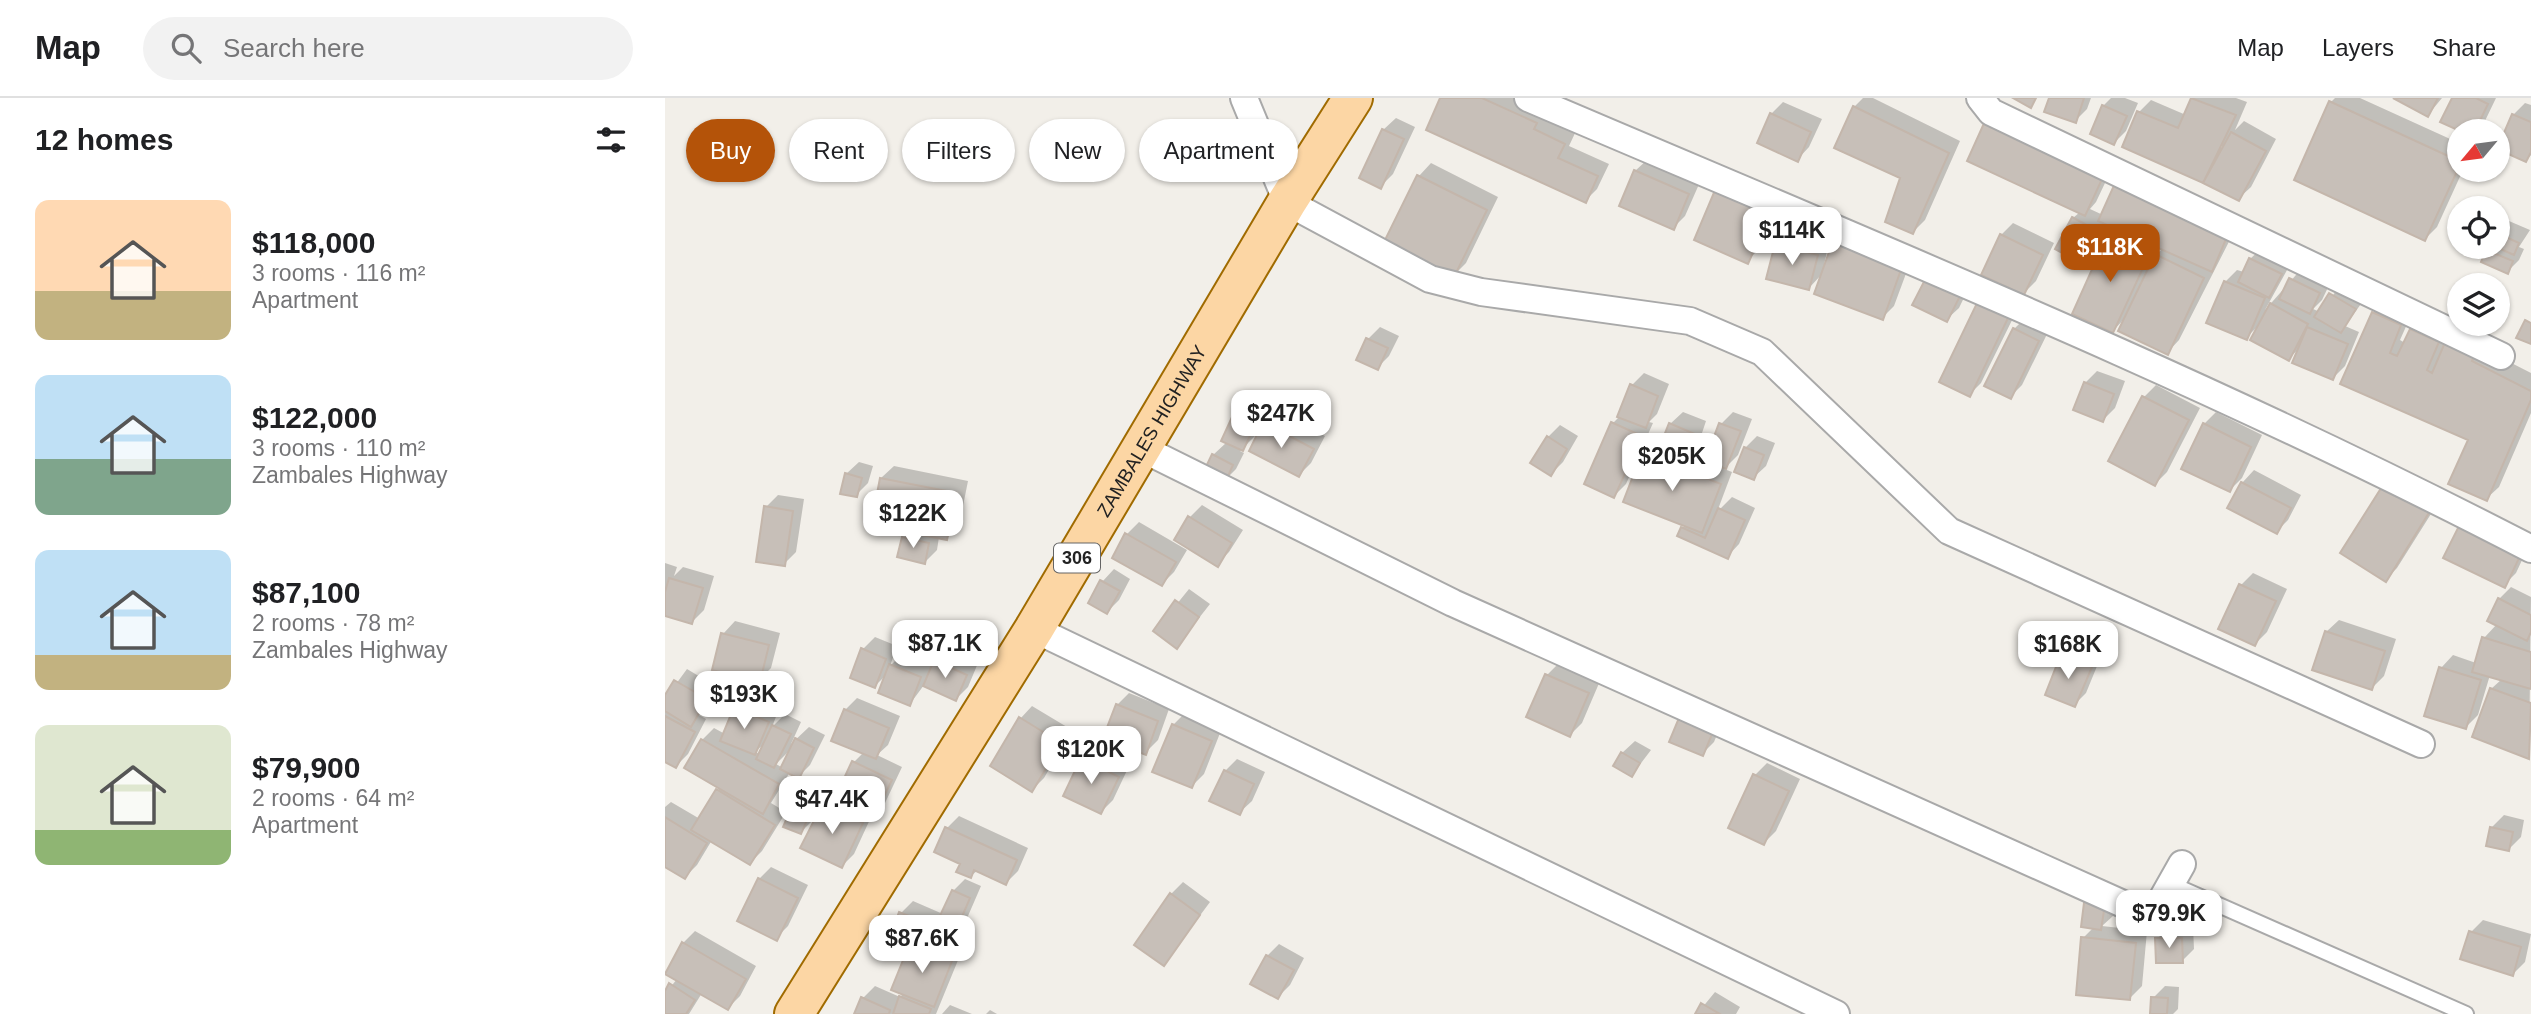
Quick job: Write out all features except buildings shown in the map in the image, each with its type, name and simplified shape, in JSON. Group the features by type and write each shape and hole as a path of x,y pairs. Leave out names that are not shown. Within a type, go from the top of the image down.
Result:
{"main road":[{"name":"ZAMBALES HIGHWAY","path":"794,1014 1034,629 1287,202 1353,98"}],"street":[{"path":"1244,98 1287,202 1430,279 1481,292 1690,321 1762,352 1949,531 2421,744"},
{"path":"1528,98 1963,282 2414,488 2531,549"},
{"path":"1980,98 1991,112 2501,356"},
{"path":"1143,449 1453,603 2132,908 2156,910 2176,874"},
{"path":"1034,629 1836,1014"}],"lane":[{"path":"2176,874 2466,1014"}]}
